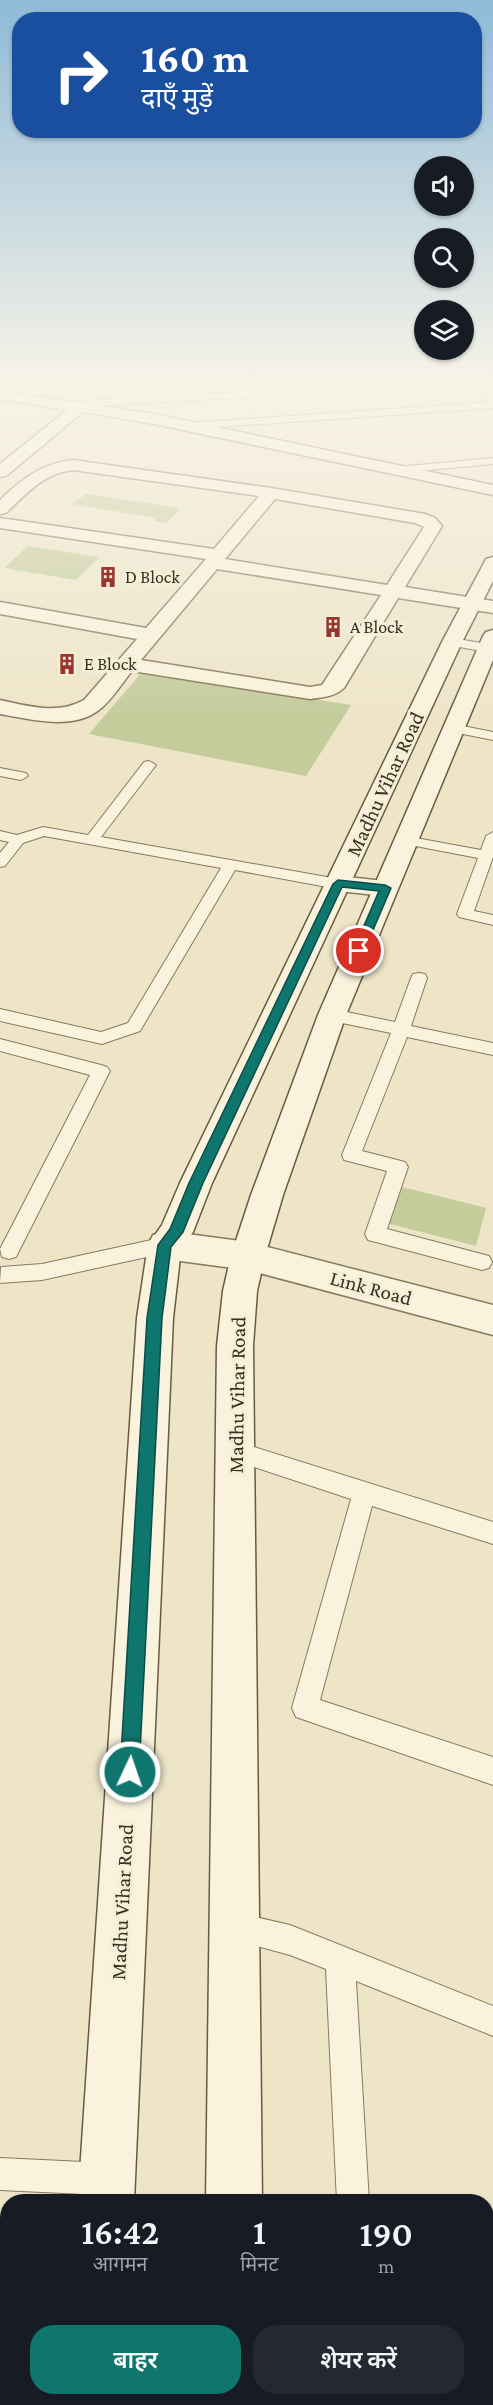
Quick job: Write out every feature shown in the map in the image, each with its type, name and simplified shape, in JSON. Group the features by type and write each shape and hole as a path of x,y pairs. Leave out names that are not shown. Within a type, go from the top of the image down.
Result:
{"street":[{"path":"0,509 19,492"},
{"path":"128,664 320,693 336,683 434,526 429,522 265,492"},
{"path":"0,707 48,716 83,712 92,705 271,493"},
{"path":"0,523 483,605"},
{"name":"Madhu Vihar Road","path":"234,2194 235,1346 240,1291 267,1195 332,1015 453,728 481,644 483,605 493,563"},
{"path":"0,608 151,635"},
{"name":"Madhu Vihar Road","path":"106,2191 155,1318 165,1245 176,1232 196,1183 338,884 481,644"},
{"path":"338,884 385,888"},
{"name":"Link Road","path":"165,1245 248,1256 493,1320"}],"lane":[{"path":"453,728 493,736"},
{"path":"91,840 149,765"},
{"path":"0,772 21,776"},
{"path":"0,863 18,840 43,831 338,884"},
{"path":"0,835 18,840"},
{"path":"493,836 465,914 493,920"},
{"path":"405,840 486,855"},
{"path":"0,1015 102,1038 134,1027 230,865"},
{"path":"419,978 351,1155 398,1167 375,1234 482,1262"},
{"path":"332,1015 493,1049"},
{"path":"0,1045 101,1071 4,1250 1,1276 42,1272 165,1245"},
{"path":"235,1451 493,1533"},
{"path":"364,1493 304,1708 493,1771"},
{"path":"234,1927 290,1940 493,2021"},
{"path":"340,1961 353,2194"},
{"path":"0,2174 106,2191"}],"green space":[{"path":"86,494 180,508 167,523 154,521 156,518 72,504"},
{"path":"28,546 99,557 76,580 4,568"},
{"path":"142,672 351,705 306,776 89,734"},
{"path":"398,1186 486,1208 476,1246 386,1223"}],"place":[{"name":"D Block","path":"108,577"},
{"name":"A Block","path":"333,627"},
{"name":"E Block","path":"67,664"}],"route":[{"path":"130,1772 155,1318 165,1245 176,1232 196,1183 338,884 385,888 359,951"}]}
